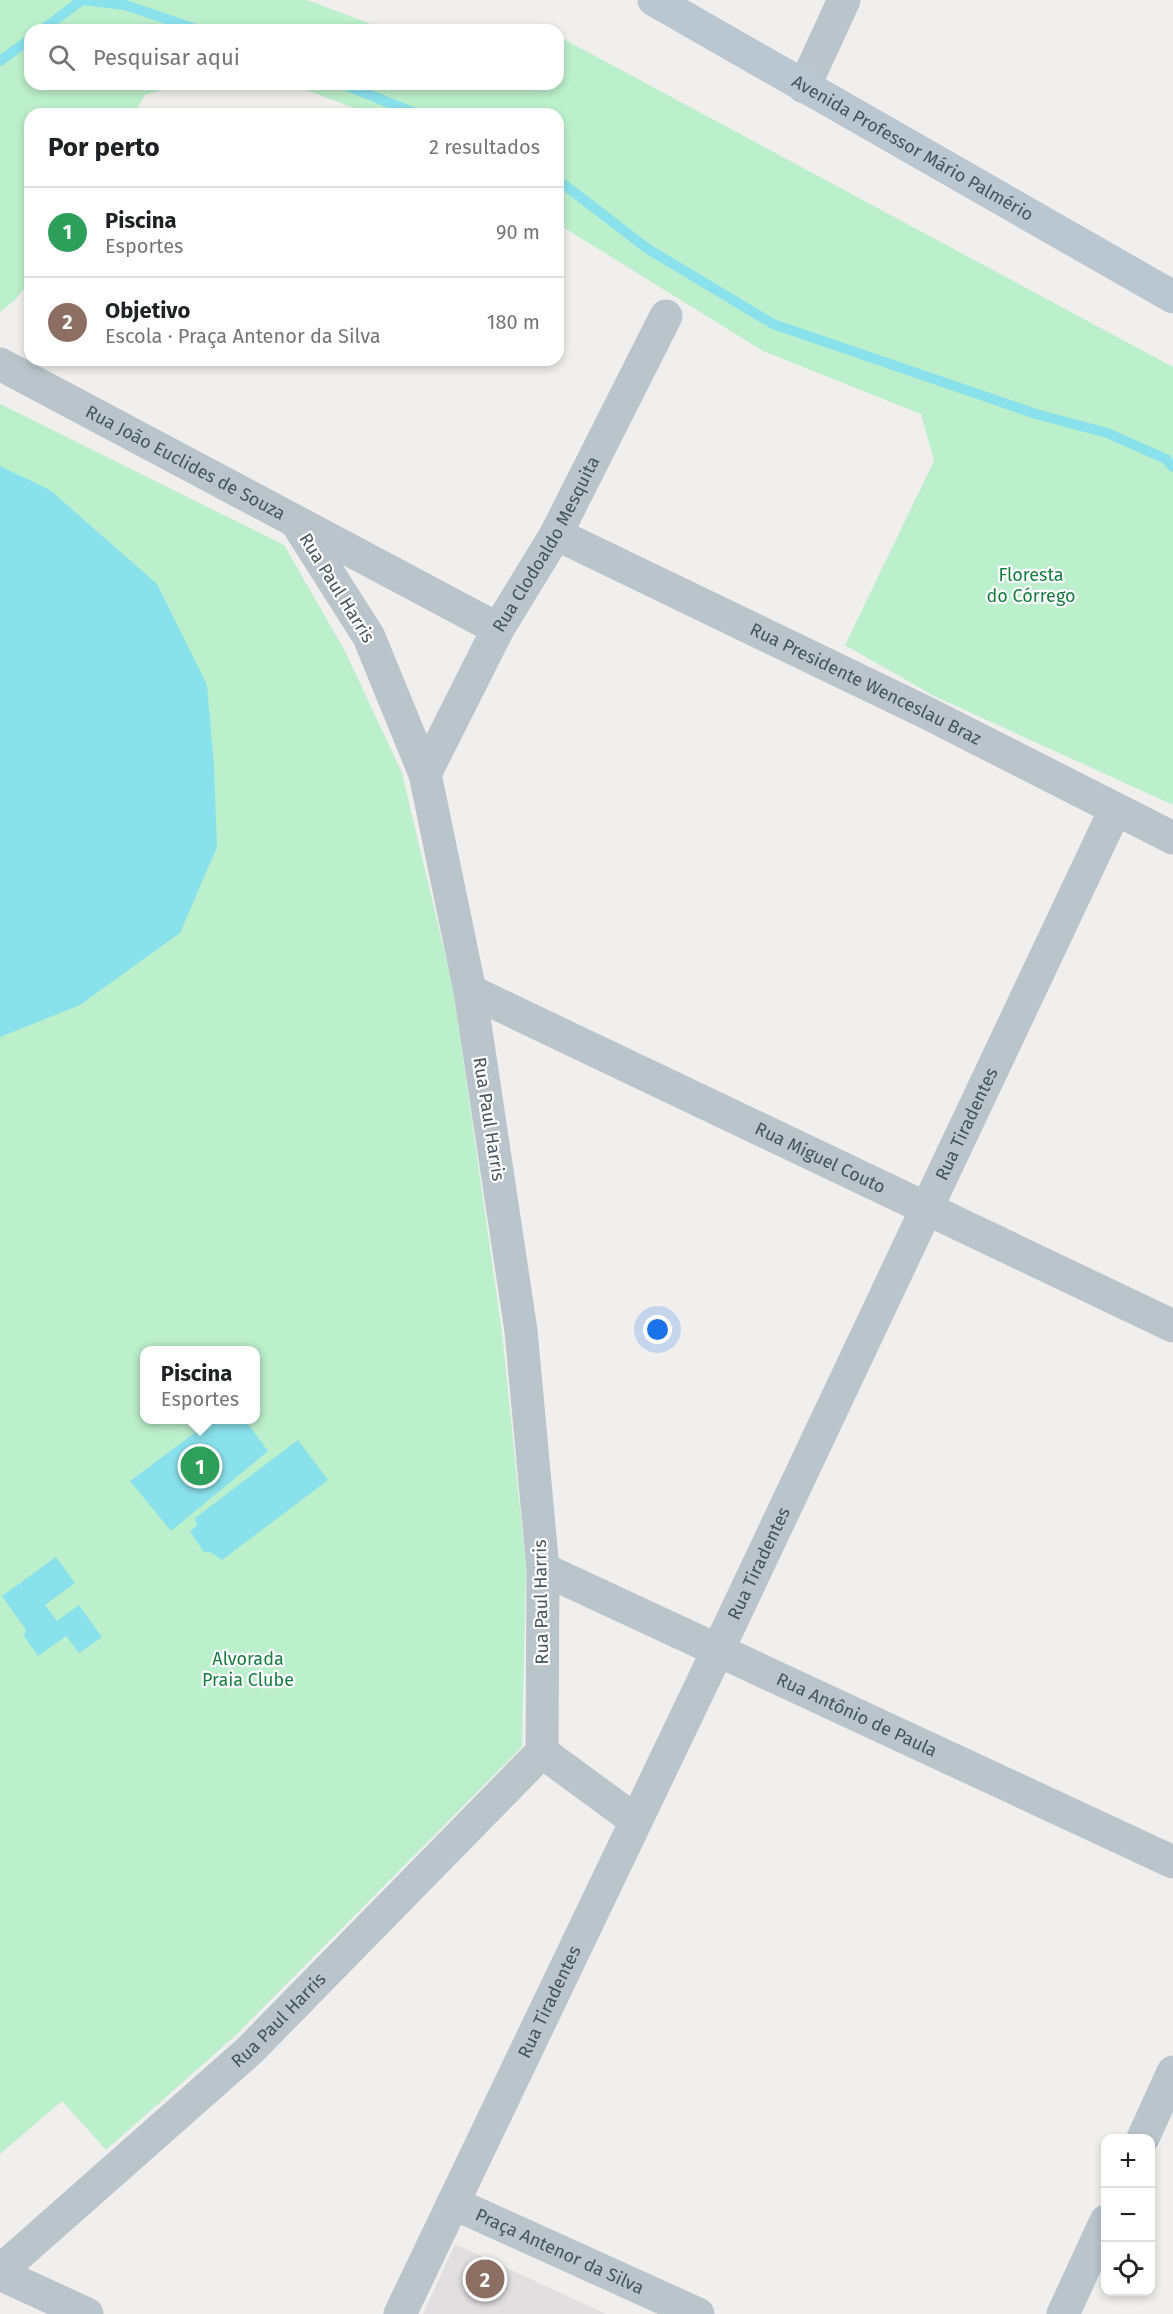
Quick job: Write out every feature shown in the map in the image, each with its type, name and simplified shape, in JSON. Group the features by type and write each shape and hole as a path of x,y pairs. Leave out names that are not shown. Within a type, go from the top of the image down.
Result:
{"street":[{"name":"Avenida Professor Mário Palmério","path":"654,0 1173,297"},
{"path":"804,87 844,0"},
{"name":"Rua Clodoaldo Mesquita","path":"425,774 498,629 556,534 666,316"},
{"name":"Rua João Euclides de Souza","path":"0,364 498,629"},
{"name":"Rua Paul Harris","path":"0,2273 250,2050 542,1752 543,1569 521,1330 470,991 425,774 369,637 296,522"},
{"name":"Rua Presidente Wenceslau Braz","path":"556,534 927,713 1173,838"},
{"name":"Rua Tiradentes","path":"400,2314 718,1650 1115,810"},
{"name":"Rua Miguel Couto","path":"470,991 1173,1326"},
{"name":"Rua Antônio de Paula","path":"543,1569 1173,1862"},
{"path":"542,1752 636,1821"},
{"path":"1145,2134 1173,2072"},
{"name":"Praça Antenor da Silva","path":"453,2204 698,2314"},
{"path":"1063,2314 1101,2232"},
{"path":"0,2273 87,2314"}],"shaded area":[{"path":"455,2244 606,2314 423,2314"}],"green space":[{"path":"0,0 307,0 371,24 24,24 24,90 161,90 145,95 137,108 24,108 24,289 15,300 0,312"},
{"name":"Floresta do Córrego","path":"564,39 1173,367 1173,805 934,696 845,645 934,461 921,414 763,351 564,228 564,108 354,108 306,90 564,90"},
{"name":"Alvorada Praia Clube","path":"0,404 284,545 345,651 402,773 453,988 502,1332 526,1567 522,1747 236,2035 106,2150 62,2101 0,2154"}],"water":[{"path":"0,466 50,490 157,584 207,685 214,766 217,847 180,933 80,1005 0,1037"},
{"path":"207,1424 248,1424 268,1451 171,1531 130,1481"},
{"path":"298,1440 328,1480 222,1560 210,1552 204,1552 190,1532 197,1525 195,1518"},
{"path":"56,1557 75,1583 45,1605 57,1621 79,1605 102,1637 79,1653 66,1636 38,1656 24,1636 26,1630 2,1596"}],"waterway":[{"path":"82,0 125,5 181,24"},
{"path":"50,24 82,0"},
{"path":"0,61 24,43"},
{"path":"358,90 402,108"},
{"path":"564,185 648,249 773,324 1036,414 1107,433 1166,459 1173,467"}],"place":[{"name":"Piscina","path":"200,1466"},
{"name":"Objetivo","path":"485,2279"}]}
